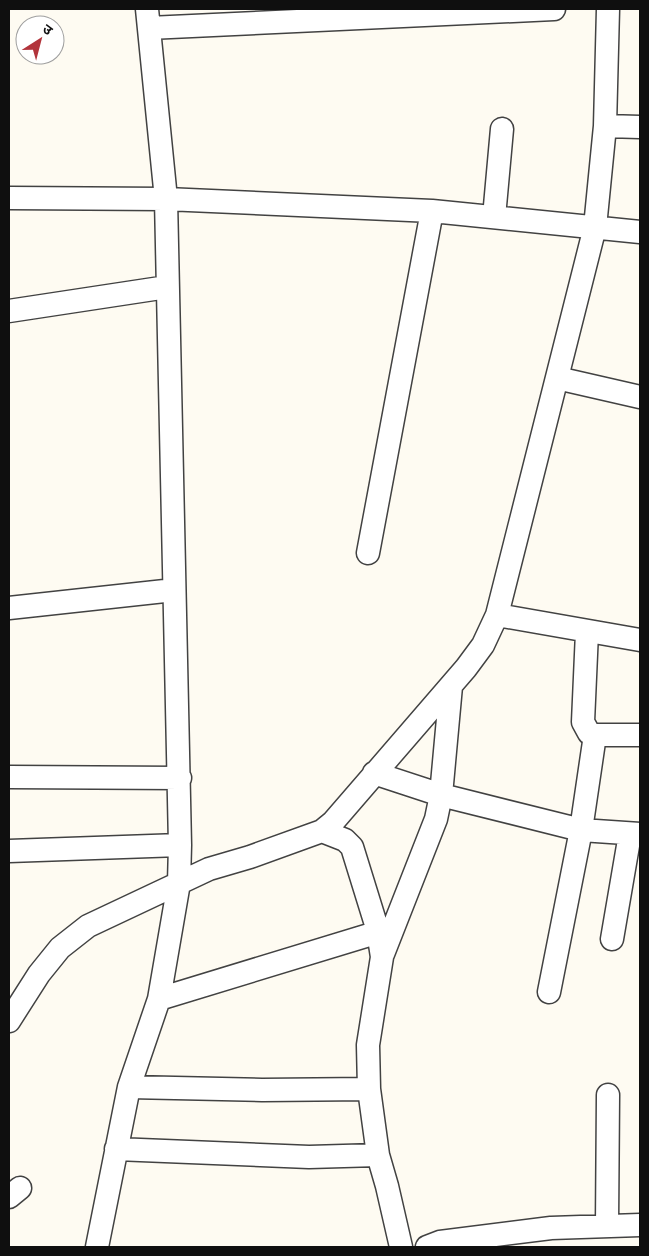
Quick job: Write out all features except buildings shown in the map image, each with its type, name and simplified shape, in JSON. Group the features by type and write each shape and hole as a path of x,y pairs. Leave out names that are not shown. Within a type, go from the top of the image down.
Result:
{"street":[{"path":"97,1247 129,1087 159,999 179,883 180,778 166,286 166,199 148,18 554,9"},
{"path":"9,1021 39,974 72,937 99,919 209,869 250,857 322,831 345,809 374,773 452,686 483,645 498,615 595,228 605,126 608,9"},
{"path":"605,126 640,127"},
{"path":"494,217 502,129"},
{"path":"9,198 166,199 432,211 640,232"},
{"path":"368,553 432,211"},
{"path":"9,311 166,286"},
{"path":"557,378 640,397"},
{"path":"9,608 174,590"},
{"path":"498,615 640,640"},
{"path":"586,632 583,722 589,733 595,735 640,735"},
{"path":"401,1247 388,1186 378,1156 369,1089 368,1045 385,930 436,819 441,795 452,686"},
{"path":"549,992 581,830 595,735"},
{"path":"374,773 441,795 581,830 635,834 612,939"},
{"path":"9,777 180,778"},
{"path":"322,831 345,840 352,847 385,930"},
{"path":"9,851 180,845"},
{"path":"159,999 385,930"},
{"path":"129,1087 262,1090 369,1089"},
{"path":"608,1095 608,1226"},
{"path":"116,1149 308,1157 378,1156"},
{"path":"427,1247 440,1242 466,1243 552,1237 608,1226 640,1225"}]}
